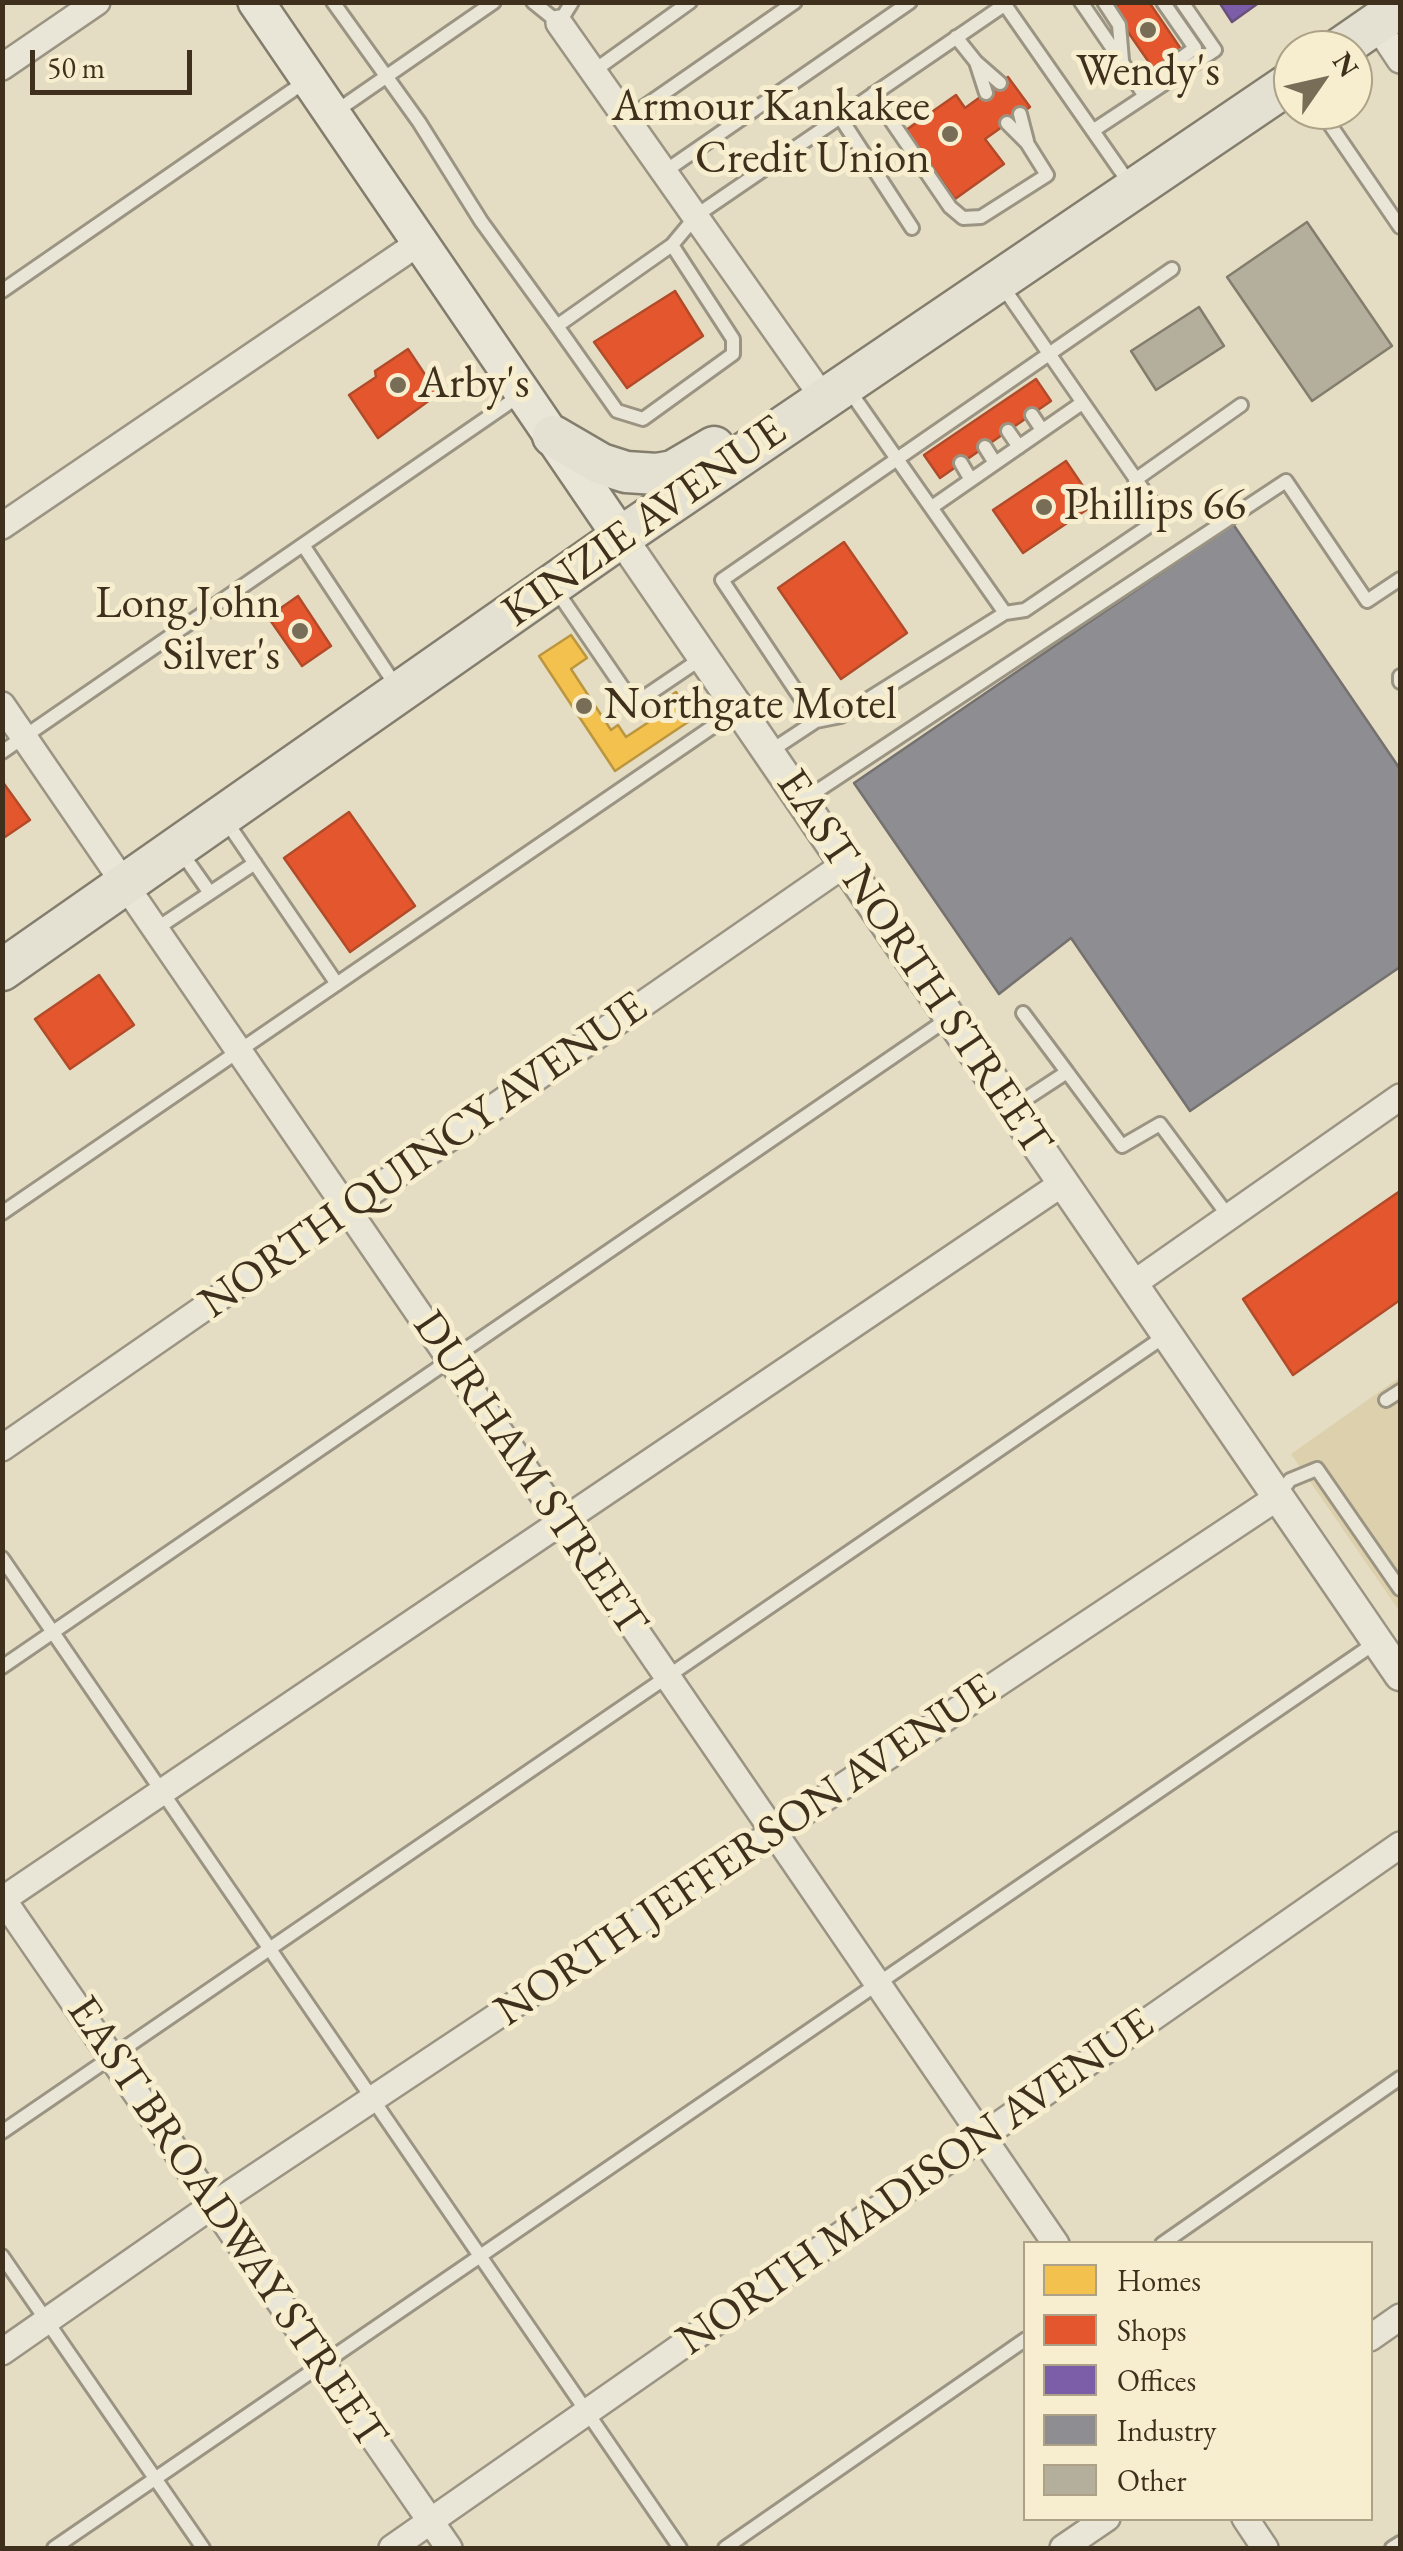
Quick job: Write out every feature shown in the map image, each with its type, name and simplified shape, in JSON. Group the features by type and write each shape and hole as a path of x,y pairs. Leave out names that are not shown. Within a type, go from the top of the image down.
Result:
{"main road":[{"name":"EAST NORTH STREET","path":"256,2 621,537"},
{"name":"KINZIE AVENUE","path":"2,970 621,537 1273,95"},
{"path":"553,436 601,464 626,472 656,474 673,471 740,435 776,432"}],"street":[{"path":"2,67 97,2"},
{"path":"566,13 595,70 664,172 834,391"},
{"path":"1382,15 1400,60"},
{"path":"2,526 420,242"},
{"name":"EAST NORTH STREET","path":"621,537 1400,1675"},
{"name":"DURHAM STREET","path":"2,705 1054,2241"},
{"name":"NORTH QUINCY AVENUE","path":"2,1448 846,864"},
{"path":"1133,1284 1400,1097"},
{"path":"3,1899 1064,1183"},
{"name":"NORTH JEFFERSON AVENUE","path":"2,2352 213,2205 1278,1497"},
{"name":"NORTH MADISON AVENUE","path":"392,2548 1400,1845"},
{"name":"EAST BROADWAY STREET","path":"3,1899 449,2548"},
{"path":"1373,2336 1400,2317"},
{"path":"1063,2548 1103,2521"},
{"path":"1246,2521 1265,2548"}],"lane":[{"path":"332,2 419,122 473,209 616,411 643,418 733,354 733,338 672,245"},
{"path":"333,114 494,2"},
{"path":"532,2 566,13"},
{"path":"595,70 690,2"},
{"path":"628,118 795,2"},
{"path":"664,172 910,2"},
{"path":"1081,2 1144,96"},
{"path":"1104,2 1118,25 1122,63"},
{"path":"1160,87 1166,69 1196,48 1163,2"},
{"path":"1094,130 1215,50 1182,2"},
{"path":"557,326 672,245 697,215 1003,4 1134,189"},
{"path":"956,36 976,62 1000,83"},
{"path":"976,62 986,93"},
{"path":"2,291 308,80"},
{"path":"873,94 950,207 963,218 982,217 1047,175 1028,143 1020,114"},
{"path":"840,117 912,228"},
{"path":"1007,123 1028,143"},
{"path":"1334,130 1400,227"},
{"path":"816,721 722,580 897,460 942,436 1012,387 1048,354 1172,270"},
{"path":"769,752 816,721 842,716 1005,613 1024,610 1162,517 998,281"},
{"path":"834,391 897,460 1005,613"},
{"path":"2,752 523,394"},
{"path":"932,507 1082,403"},
{"path":"1135,480 1241,405"},
{"path":"1032,414 1042,430"},
{"path":"1008,431 1019,447"},
{"path":"985,447 995,463"},
{"path":"961,464 972,480"},
{"path":"802,801 1286,481 1367,601 1400,579"},
{"path":"303,545 400,692"},
{"path":"552,585 634,704 704,657"},
{"path":"2,1213 739,708"},
{"path":"223,816 337,984"},
{"path":"178,847 210,893"},
{"path":"156,930 254,862"},
{"path":"1023,1013 1122,1146 1160,1124 1229,1217"},
{"path":"2,1667 950,1017"},
{"path":"1012,1108 1067,1072"},
{"path":"2,2132 1168,1335"},
{"path":"1386,1400 1400,1391"},
{"path":"1278,1497 1290,1480 1317,1469 1400,1589"},
{"path":"2,1558 680,2548"},
{"path":"54,2548 1377,1641"},
{"path":"1166,2241 1400,2078"},
{"path":"2,2256 203,2548"},
{"path":"724,2548 1023,2341"},
{"path":"1392,2548 1400,2543"}],"shaded area":[{"path":"1400,1377 1400,1612 1291,1454"}],"building: Homes":[{"name":"Northgate Motel","path":"571,635 587,658 571,669 611,730 618,725 626,737 667,710 661,702 676,692 694,718 615,771 539,656"}],"building: Shops":[{"name":"Wendy's","path":"1121,2 1149,2 1183,52 1155,71 1112,9"},
{"name":"Armour Kankakee Credit Union","path":"1008,77 1030,107 985,139 1004,164 955,199 906,130 956,95 965,108"},
{"path":"675,291 703,336 627,388 594,342"},
{"name":"Arby's","path":"408,349 438,394 378,438 349,395"},
{"name":"Phillips 66","path":"1036,379 1051,401 940,478 924,455"},
{"name":"Phillips 66","path":"1066,461 1095,504 1023,553 993,510"},
{"path":"844,542 907,633 841,679 778,588"},
{"name":"Long John Silver's","path":"298,596 331,646 302,666 268,617"},
{"path":"2,781 30,820 2,839"},
{"path":"349,812 415,906 350,952 284,858"},
{"path":"99,975 134,1025 70,1069 35,1019"},
{"path":"1400,1191 1400,1300 1293,1375 1243,1299"}],"building: Offices":[{"path":"1219,2 1260,2 1232,22"}],"building: Industry":[{"path":"1233,524 1400,769 1400,967 1190,1111 1071,938 999,994 854,783"}],"building: Other":[{"path":"1307,222 1392,346 1312,401 1227,277"},
{"path":"1199,307 1224,346 1156,390 1131,351"}],"place":[{"name":"Wendy's","path":"1148,30"},
{"name":"Armour Kankakee Credit Union","path":"950,134"},
{"name":"Arby's","path":"398,385"},
{"name":"Phillips 66","path":"1044,507"},
{"name":"Long John Silver's","path":"300,631"},
{"name":"Northgate Motel","path":"584,706"}]}
